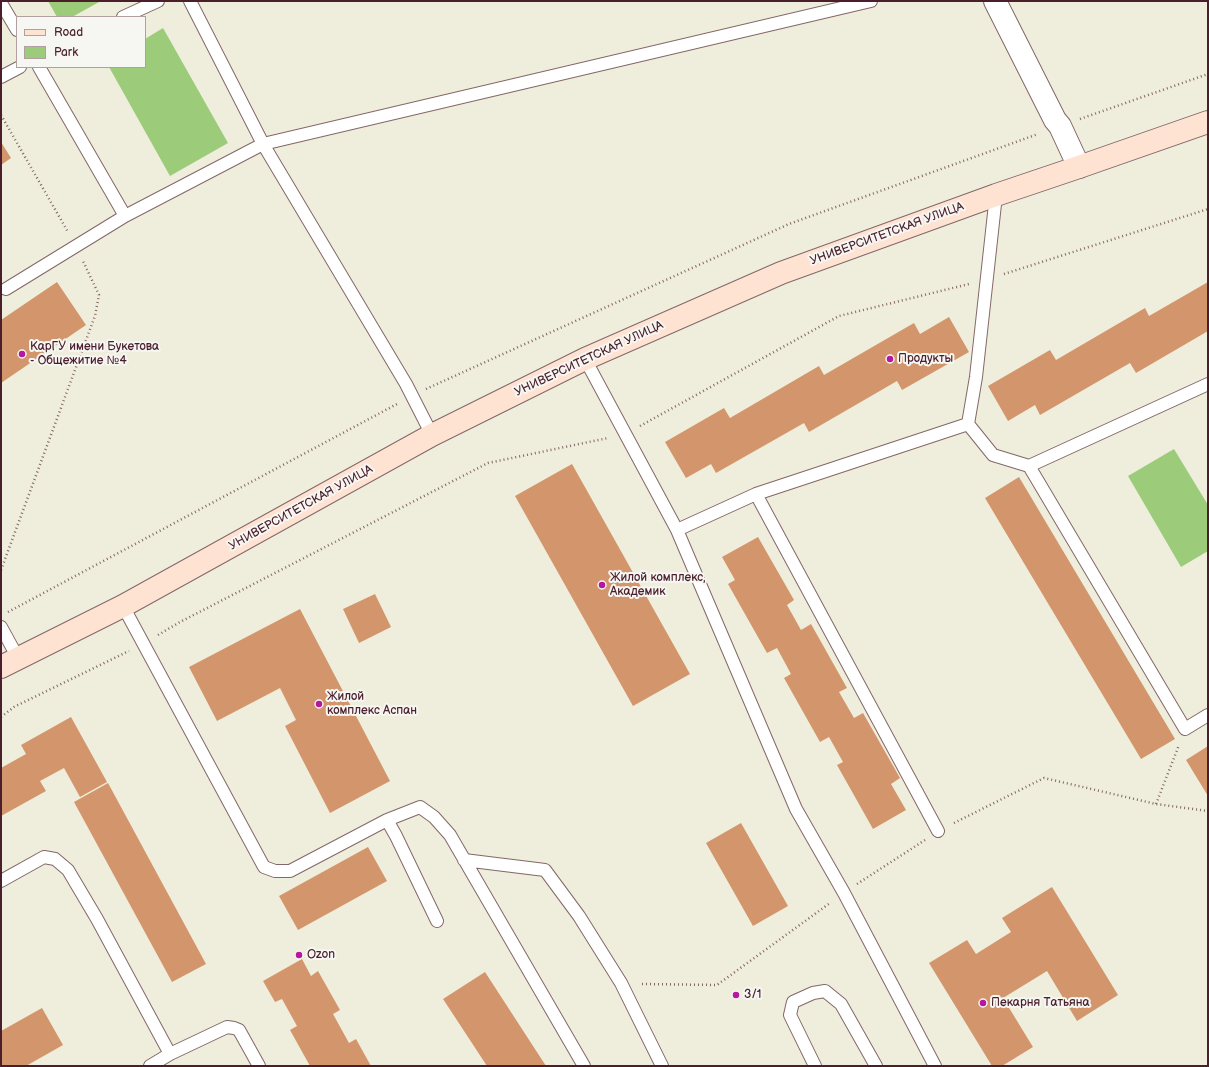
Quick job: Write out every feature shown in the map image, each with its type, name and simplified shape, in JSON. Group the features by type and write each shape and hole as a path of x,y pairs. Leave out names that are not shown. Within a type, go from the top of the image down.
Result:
{"main road":[{"name":"УНИВЕРСИТЕТСКАЯ УЛИЦА","path":"9,662 124,606 432,435 585,359 780,273 996,195 1208,122"}],"street":[{"path":"995,1 1055,120 1060,126 1079,167"}],"lane":[{"path":"124,16 158,1"},
{"path":"190,1 263,144 412,395 432,435"},
{"path":"6,289 125,216 263,144 870,1"},
{"path":"1,3 16,28"},
{"path":"1,78 18,68"},
{"path":"40,68 125,216"},
{"path":"996,195 976,377 968,424 993,455 1029,466 1208,384"},
{"path":"585,359 677,530 796,809 844,893 935,1066"},
{"path":"677,530 756,494 968,424"},
{"path":"1029,466 1185,729 1208,715"},
{"path":"756,494 938,831"},
{"path":"124,606 264,867 275,871 290,871 387,820 420,807 434,817 450,835 584,1066"},
{"path":"1,627 9,662"},
{"path":"387,820 437,921"},
{"path":"1,881 44,856 55,859 68,870 97,919 170,1054"},
{"path":"464,860 545,870 579,916 621,983 662,1066"},
{"path":"815,1066 790,1015 793,1002 813,993 825,992 841,1004 876,1066"},
{"path":"150,1066 170,1054 227,1027 238,1030 259,1066"}],"path":[{"path":"8,612 412,395 789,224 1208,74"},
{"path":"1,115 76,246 99,295 95,316 1,570"},
{"path":"1,717 14,707 144,644 180,622 488,463 626,434 839,316 987,279 1208,209"},
{"path":"1156,804 1185,729"},
{"path":"621,983 645,985 717,984 844,893 938,831 1044,778 1156,804 1208,812"}],"green space":[{"path":"48,1 101,1 74,16 56,16"},
{"path":"163,28 228,143 170,176 110,68 146,68 146,38"},
{"path":"1174,449 1208,505 1208,551 1181,567 1128,476"}],"building":[{"path":"1,142 11,158 1,165"},
{"name":"КарГУ имени Букетова - Общежитие №4","path":"57,282 86,325 1,383 1,320"},
{"path":"1208,282 1208,331 1136,373 1130,363 1040,415 1035,405 1008,421 988,386 1050,350 1056,360 1145,308 1149,316"},
{"path":"949,317 969,352 902,390 897,381 809,432 804,423 716,473 711,464 686,478 665,442 724,408 730,418 819,366 824,375 914,323 920,334"},
{"name":"Жилой комплекс, Академик","path":"572,464 690,674 633,706 515,496"},
{"path":"1019,477 1175,739 1141,759 985,498"},
{"path":"758,537 794,600 787,605 801,630 811,624 847,688 839,692 854,718 863,713 900,778 891,784 906,810 873,829 837,765 843,762 829,737 820,742 784,678 791,674 777,648 767,653 728,584 735,580 722,557"},
{"path":"375,594 391,627 359,643 343,609"},
{"name":"Жилой комплекс Аспан","path":"300,609 390,781 330,813 285,726 296,720 280,688 217,721 189,667"},
{"path":"71,717 107,782 80,797 64,768 40,781 46,791 1,816 1,768 26,754 21,745"},
{"path":"1208,746 1208,796 1186,760"},
{"path":"108,783 206,964 172,982 74,802"},
{"path":"741,823 788,906 753,926 706,843"},
{"path":"368,847 387,881 298,930 279,896"},
{"path":"1052,887 1118,995 1077,1021 1047,971 1003,998 1033,1047 1002,1066 992,1066 929,963 967,940 976,954 1011,932 1002,918"},
{"path":"302,959 311,976 318,971 340,1010 333,1014 349,1043 356,1039 371,1066 310,1066 290,1030 297,1026 282,999 275,1002 263,981"},
{"path":"485,972 546,1066 487,1066 443,999"},
{"path":"42,1008 63,1045 26,1066 1,1066 1,1031"}],"place":[{"name":"КарГУ имени Букетова - Общежитие №4","path":"22,354"},
{"name":"Продукты","path":"890,359"},
{"name":"Жилой комплекс, Академик","path":"602,585"},
{"name":"Жилой комплекс Аспан","path":"319,704"},
{"name":"Ozon","path":"299,955"},
{"name":"3/1","path":"736,995"},
{"name":"Пекарня Татьяна","path":"983,1003"}]}
